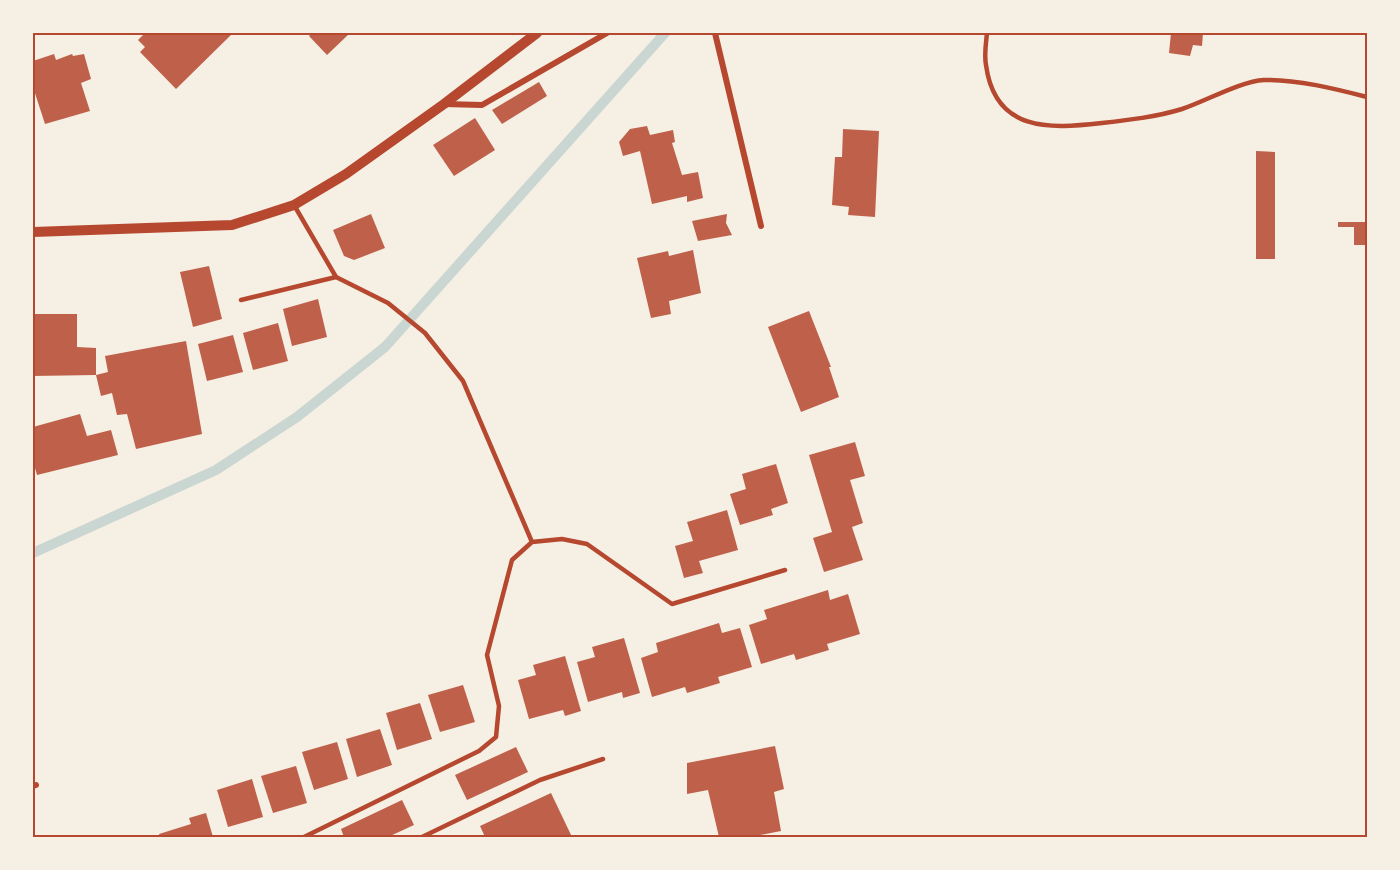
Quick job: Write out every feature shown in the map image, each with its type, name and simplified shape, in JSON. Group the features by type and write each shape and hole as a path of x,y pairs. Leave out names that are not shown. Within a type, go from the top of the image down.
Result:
{"street":[{"path":"33,232 232,225 294,205 346,174 444,105 537,33"},
{"path":"444,105 482,105 607,33"},
{"path":"715,33 761,226"}],"lane":[{"path":"987,33 985,62 990,84 1000,103 1014,117 1033,124 1077,126 1151,117 1262,80 1340,90 1367,97"},
{"path":"294,205 336,277 388,303 425,333 462,381 532,542"},
{"path":"242,300 336,277"},
{"path":"304,837 479,751 496,737 498,706 487,655 512,560 532,542 562,539 587,544 672,604 785,570"},
{"path":"422,837 540,780 603,759"}],"building":[{"path":"145,33 233,33 176,89 140,52 145,47 138,40"},
{"path":"312,33 350,33 327,55 309,36"},
{"path":"1171,33 1203,33 1202,46 1193,45 1190,56 1169,53"},
{"path":"54,54 56,60 72,54 73,56 84,54 91,79 81,83 90,111 45,124 33,87 33,61"},
{"path":"539,82 547,96 502,124 492,110"},
{"path":"475,118 495,150 454,176 433,145"},
{"path":"647,126 650,135 673,130 675,142 672,143 682,175 698,172 703,198 687,202 687,196 652,204 640,151 623,156 619,142 630,129"},
{"path":"843,129 879,131 875,217 848,215 849,207 832,205 835,157 842,157"},
{"path":"1256,151 1275,152 1275,259 1256,259"},
{"path":"371,214 385,248 354,260 344,256 333,230"},
{"path":"727,214 726,223 732,235 698,241 692,221"},
{"path":"1338,222 1366,222 1367,245 1354,245 1354,227 1338,227"},
{"path":"693,250 701,293 669,301 671,314 651,318 637,258 668,251 669,256"},
{"path":"209,266 222,319 193,327 180,272"},
{"path":"318,299 327,337 292,346 283,309"},
{"path":"809,311 831,367 829,367 839,397 801,412 768,327"},
{"path":"33,314 77,314 77,347 96,348 96,375 33,376"},
{"path":"278,323 288,361 253,370 243,333"},
{"path":"233,335 243,372 207,381 198,344"},
{"path":"186,341 202,434 136,449 127,414 117,415 112,393 101,396 96,375 108,372 105,356"},
{"path":"80,414 87,436 111,430 118,455 37,475 33,461 33,427"},
{"path":"855,442 865,476 850,480 863,523 852,527 863,560 824,572 813,538 832,532 809,455"},
{"path":"776,464 788,503 771,509 773,515 740,525 730,494 746,489 742,474"},
{"path":"727,510 738,550 699,561 703,573 684,578 675,546 693,541 687,522"},
{"path":"828,590 830,600 848,594 860,634 827,644 829,650 796,660 794,654 761,664 749,625 767,619 764,610"},
{"path":"719,623 722,633 740,628 752,667 718,677 720,683 687,693 685,687 652,697 641,658 658,652 656,643"},
{"path":"624,638 640,693 623,698 622,692 588,702 577,662 595,657 592,647"},
{"path":"565,656 581,711 565,716 563,710 529,719 518,680 536,675 533,665"},
{"path":"463,685 475,722 440,732 428,695"},
{"path":"420,703 432,739 397,750 386,713"},
{"path":"380,729 392,765 357,777 346,739"},
{"path":"337,742 348,779 314,790 302,752"},
{"path":"775,746 784,789 774,792 781,831 750,837 719,837 708,790 687,794 687,763"},
{"path":"516,747 528,772 467,800 455,775"},
{"path":"296,766 307,803 273,813 261,776"},
{"path":"252,779 263,817 228,827 217,790"},
{"path":"551,793 572,837 485,837 480,826"},
{"path":"402,800 414,825 388,837 344,837 341,829"},
{"path":"206,813 213,837 160,837 159,834 191,824 189,818"}],"waterway":[{"path":"33,553 216,470 297,417 385,347 665,33"}]}
